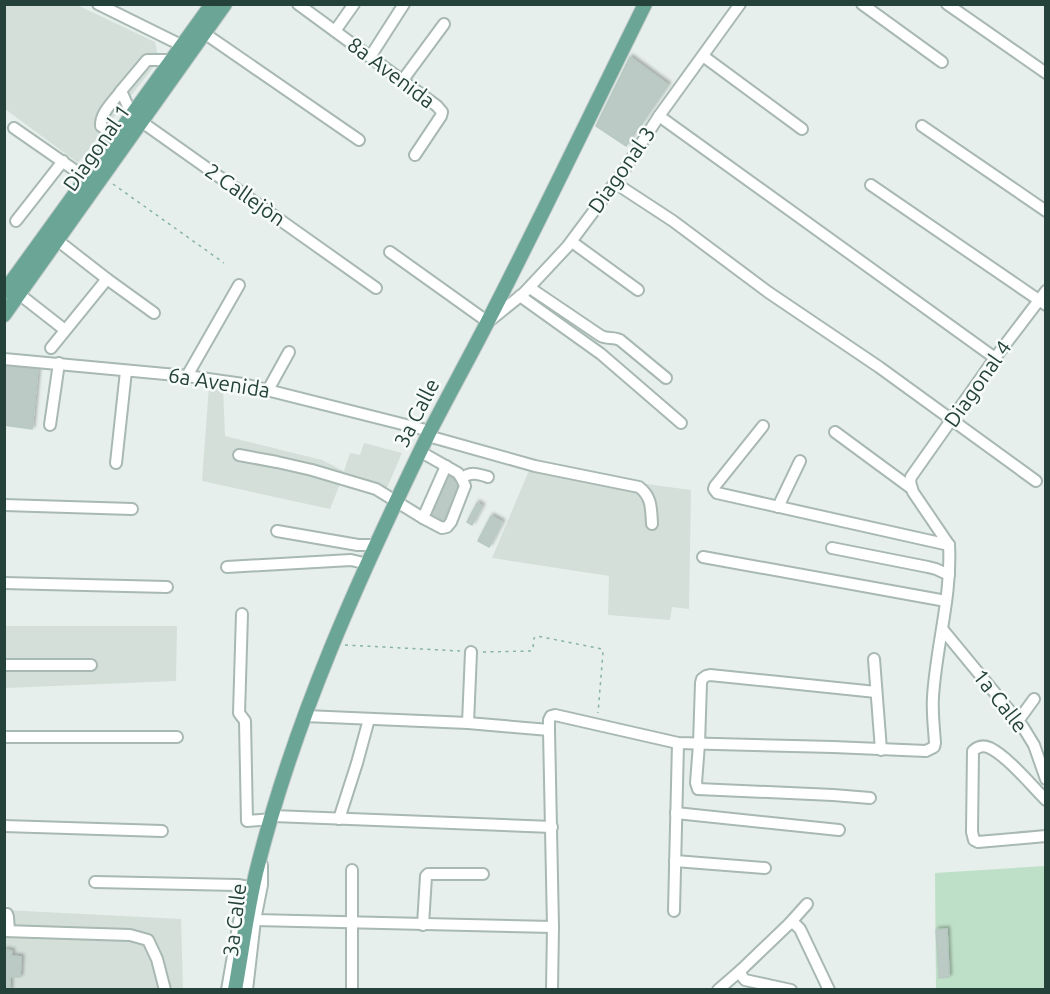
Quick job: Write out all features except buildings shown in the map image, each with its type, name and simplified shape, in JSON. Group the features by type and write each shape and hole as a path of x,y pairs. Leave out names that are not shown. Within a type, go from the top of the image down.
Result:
{"main road":[{"name":"Diagonal 1","path":"4,292 86,178 121,140 188,48 212,4"},
{"name":"Diagonal 1","path":"137,118 173,60 204,33 225,4"},
{"name":"3a Calle","path":"235,990 260,859 305,716 332,644 429,433 488,322 645,4"},
{"name":"Diagonal 1","path":"4,315 103,176 121,140"}],"street":[{"path":"98,4 188,48"},
{"name":"8a Avenida","path":"298,4 437,106 442,112 415,155"},
{"path":"335,32 354,4"},
{"path":"370,57 404,4"},
{"name":"Diagonal 3","path":"488,322 530,288 572,242 740,4"},
{"path":"862,4 942,62"},
{"path":"947,4 1046,73"},
{"path":"402,81 444,24"},
{"path":"204,33 359,140"},
{"path":"703,56 802,129"},
{"path":"121,140 101,126 101,117 147,60 173,60"},
{"path":"121,91 137,118 376,288"},
{"path":"659,116 995,358"},
{"path":"922,126 1046,211"},
{"path":"14,128 86,178"},
{"path":"16,221 63,161"},
{"path":"615,183 673,221 768,292 879,366 1036,481"},
{"path":"871,185 1042,303"},
{"path":"57,240 154,312"},
{"path":"572,242 638,290"},
{"path":"390,252 488,322"},
{"path":"51,348 108,279"},
{"path":"187,376 239,285"},
{"path":"530,288 601,336 620,340 666,378"},
{"name":"Diagonal 4","path":"911,482 995,358 1042,303 1046,291"},
{"path":"19,294 65,330"},
{"path":"520,296 601,354 681,423"},
{"path":"268,390 289,352"},
{"name":"6a Avenida","path":"4,359 187,376 268,390 429,433 535,465 639,487 650,501 652,524"},
{"path":"50,425 59,363"},
{"path":"116,463 126,371"},
{"path":"762,426 715,486 717,494 949,545"},
{"path":"552,990 552,827 549,730 551,716 555,715 678,743 926,751 934,747 932,699 938,649 943,630 949,575 949,545 911,482 835,432"},
{"path":"239,455 312,470 376,489 423,518 442,528 447,527 465,486 458,473 421,452"},
{"path":"778,507 800,462"},
{"path":"423,518 446,466"},
{"path":"462,479 469,474 488,477"},
{"path":"4,506 132,509"},
{"path":"277,531 358,545 376,545"},
{"path":"832,548 936,568 949,575"},
{"path":"703,556 946,602"},
{"path":"227,567 351,560 368,564"},
{"path":"4,583 167,587"},
{"path":"242,614 239,713 245,721 247,820 339,819 552,827"},
{"name":"1a Calle","path":"943,630 1018,721 1034,745 1046,779"},
{"path":"468,723 471,652"},
{"path":"874,660 881,750"},
{"path":"4,665 92,665"},
{"path":"870,798 698,789 696,783 701,683 706,676 876,692"},
{"path":"1018,721 1034,699"},
{"path":"305,716 468,723 549,730"},
{"path":"339,819 369,718"},
{"path":"4,737 177,737"},
{"path":"674,911 678,743"},
{"path":"1046,800 1006,760 990,748 977,747 973,751 972,832 974,840 978,842 1046,836"},
{"path":"676,813 839,830"},
{"path":"4,826 162,831"},
{"name":"3a Calle","path":"227,990 239,921 252,874 260,859"},
{"name":"3a Calle","path":"247,990 255,921 262,885 260,859"},
{"path":"675,861 765,868"},
{"path":"352,870 352,990"},
{"path":"423,925 428,874 483,874"},
{"path":"95,882 249,887"},
{"path":"718,990 790,923 807,904"},
{"path":"4,914 8,917 7,931 130,935 148,940 157,959 165,990"},
{"path":"255,921 553,927"},
{"path":"790,923 801,929 829,990"},
{"path":"741,970 741,975 745,980 791,990"}],"path":[{"path":"103,176 224,263"},
{"path":"332,644 471,652 531,651 534,638 537,636 602,649 597,725"}],"shaded area":[{"path":"4,5 77,5 155,42 159,60 78,163 5,109"},
{"path":"209,386 223,387 225,436 322,460 344,471 350,453 360,455 364,443 402,453 383,497 340,484 330,509 202,481"},
{"path":"533,461 639,483 691,490 689,609 672,607 670,620 608,615 609,576 492,558"},
{"path":"4,626 177,626 176,681 5,688"},
{"path":"4,910 181,919 183,989 5,989"}],"green space":[{"path":"1045,866 1045,989 936,989 935,873"}]}
